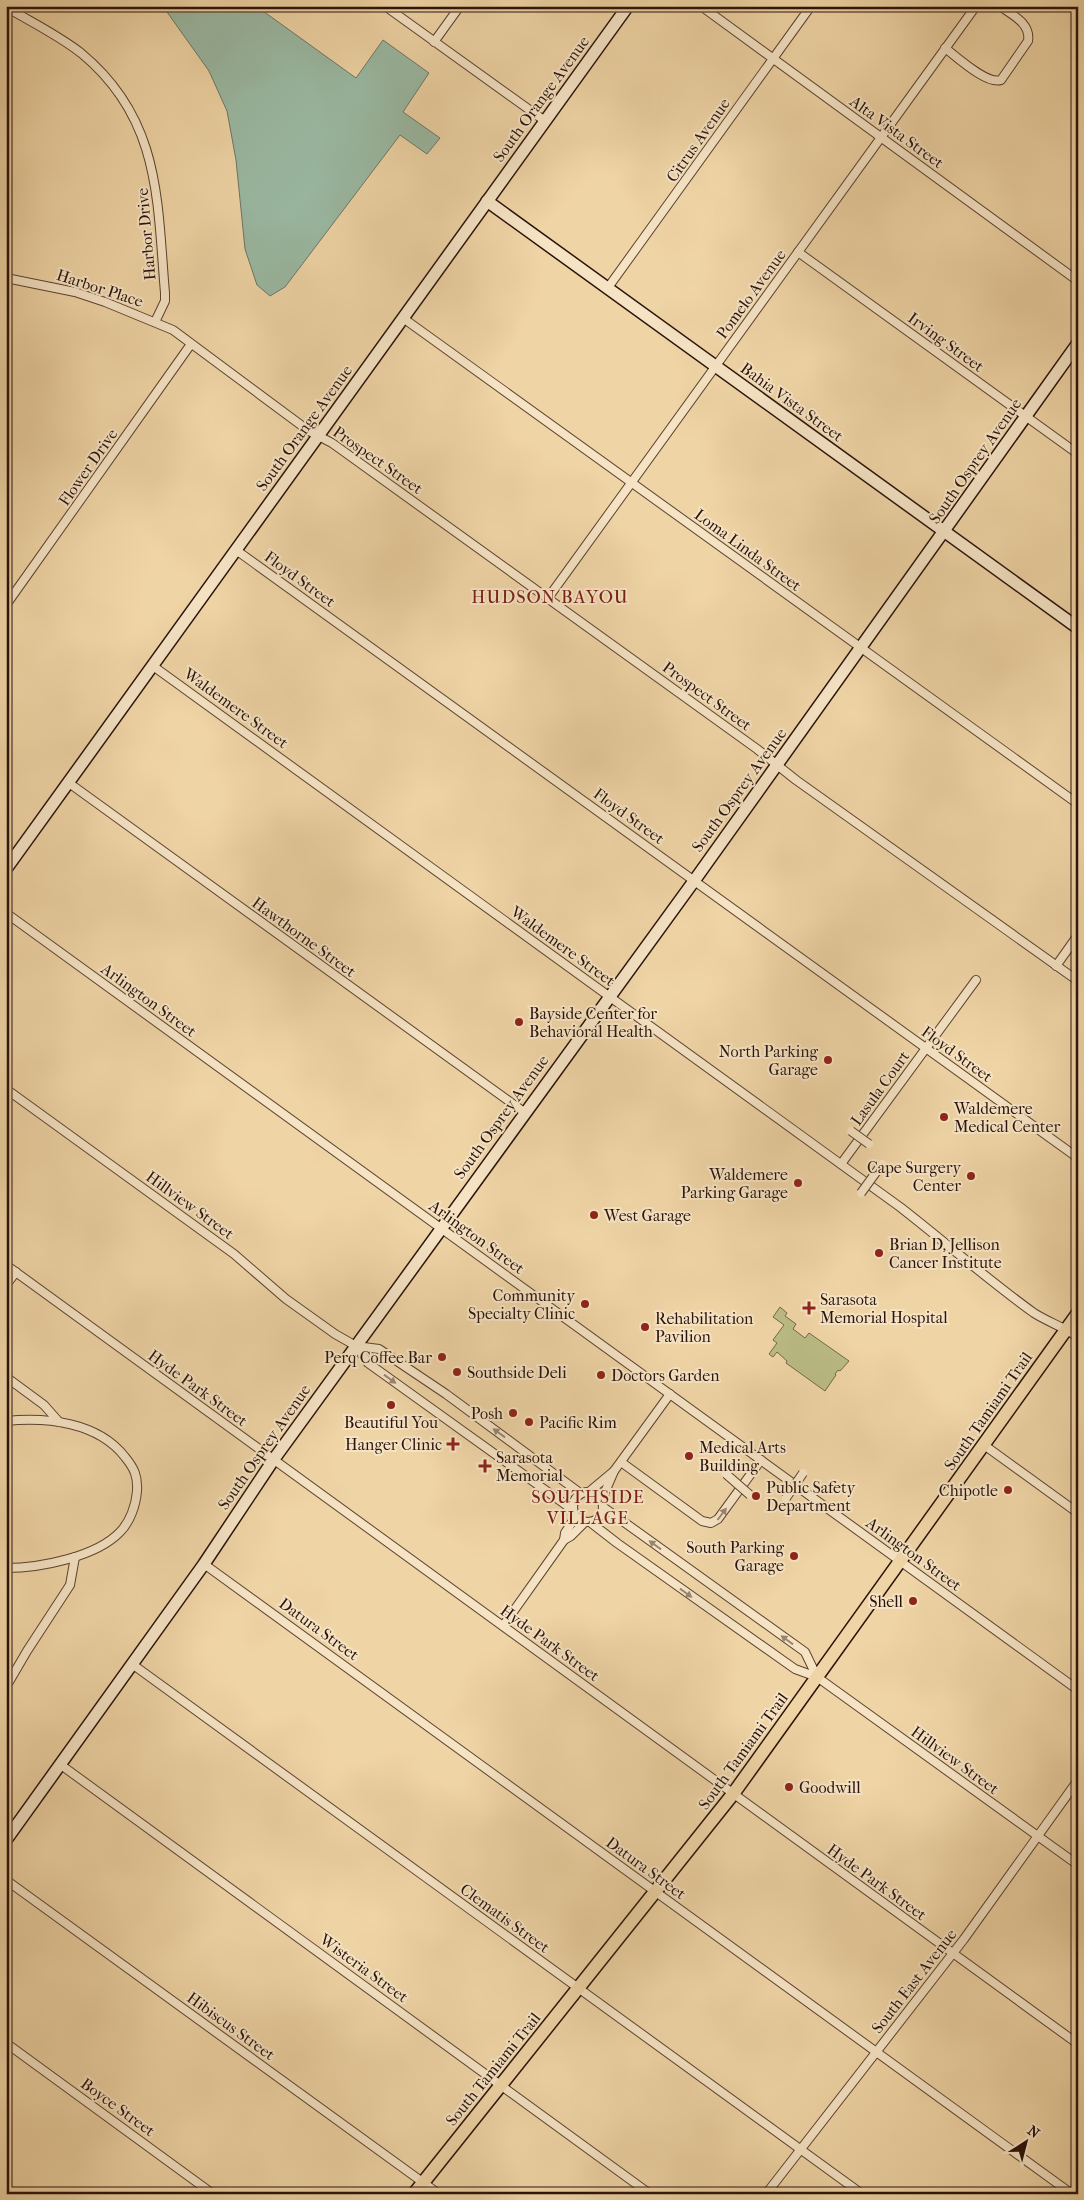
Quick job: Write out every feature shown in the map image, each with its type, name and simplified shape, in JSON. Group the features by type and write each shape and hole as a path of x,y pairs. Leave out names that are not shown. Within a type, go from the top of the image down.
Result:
{"main road":[{"name":"South Tamiami Trail","path":"414,2194 733,1794 1078,1313"}],"street":[{"path":"385,6 545,122"},
{"path":"434,42 460,6"},
{"name":"South Orange Avenue","path":"6,869 628,6"},
{"name":"Alta Vista Street","path":"700,6 1078,280"},
{"name":"Citrus Avenue","path":"608,289 811,6"},
{"name":"Pomelo Avenue","path":"548,598 976,6"},
{"path":"945,48 987,79 996,82 1001,80 1028,40 1029,35 1025,25 1000,6"},
{"name":"Harbor Drive","path":"6,7 70,45 93,64 115,88 139,126 151,160 155,182 165,284 165,301 156,322"},
{"name":"Bahia Vista Street","path":"487,201 1078,628"},
{"name":"Irving Street","path":"798,252 1078,454"},
{"name":"Harbor Place","path":"6,278 75,292 156,322"},
{"name":"Loma Linda Street","path":"403,318 1078,804"},
{"path":"156,322 173,330 309,431 319,435"},
{"name":"South Osprey Avenue","path":"6,1840 204,1564 274,1459 524,1112 694,881 1078,343"},
{"name":"Flower Drive","path":"6,605 191,344"},
{"name":"Prospect Street","path":"319,435 1078,981"},
{"name":"Floyd Street","path":"236,550 1078,1158"},
{"name":"Waldemere Street","path":"153,666 841,1164 909,1214 1001,1289 1036,1314 1078,1337"},
{"name":"Hawthorne Street","path":"68,783 524,1112"},
{"name":"Arlington Street","path":"6,913 1078,1690"},
{"path":"1056,966 1078,935"},
{"name":"Lasula Court","path":"841,1164 976,980"},
{"name":"Hillview Street","path":"6,1089 234,1254 286,1299 335,1334 356,1346 379,1349 446,1394 580,1494"},
{"path":"851,1131 870,1144"},
{"path":"860,1193 882,1164"},
{"name":"Hyde Park Street","path":"6,1265 1078,2044"},
{"path":"6,1285 16,1272"},
{"name":"Hillview Street","path":"356,1346 368,1363 574,1513"},
{"path":"6,1377 44,1405 59,1422"},
{"path":"590,1492 614,1471 670,1394"},
{"path":"6,1421 59,1422 82,1428 112,1442 133,1467 138,1479 137,1496 126,1524 108,1542 76,1557 29,1566 6,1568"},
{"path":"984,1445 1078,1513"},
{"path":"621,1462 702,1521 711,1523 715,1522 761,1460"},
{"path":"503,1626 564,1540 588,1522 600,1517 614,1471"},
{"path":"786,1498 803,1473"},
{"path":"726,1474 750,1495"},
{"path":"564,1540 574,1513 575,1498 580,1494 590,1492 598,1494 603,1503"},
{"name":"Hillview Street","path":"603,1503 804,1652 817,1676"},
{"path":"574,1513 588,1522"},
{"name":"Hillview Street","path":"588,1522 795,1669 817,1676 1078,1865"},
{"path":"6,1687 70,1585 76,1557"},
{"name":"Datura Street","path":"204,1564 1072,2194"},
{"name":"Clematis Street","path":"132,1664 862,2194"},
{"name":"Wisteria Street","path":"61,1765 650,2194"},
{"name":"South East Avenue","path":"766,2194 802,2150 952,1954 1078,1780"},
{"name":"Hibiscus Street","path":"6,1880 439,2194"},
{"name":"Boyce Street","path":"6,2043 213,2194"}],"green space":[{"path":"780,1307 787,1313 785,1316 796,1324 793,1329 805,1338 809,1333 849,1361 840,1371 838,1370 825,1391 786,1363 787,1361 777,1352 773,1357 769,1354 777,1343 773,1340 784,1325 773,1317"}],"shaded area":[{"path":"159,6 256,6 356,78 383,40 429,73 403,112 440,138 427,154 400,135 285,287 270,296 257,285 245,249 236,160 227,111 209,71 167,12"}],"place":[{"name":"Bayside Center for Behavioral Health","path":"519,1022"},
{"name":"North Parking Garage","path":"828,1060"},
{"name":"Waldemere Medical Center","path":"944,1117"},
{"name":"Cape Surgery Center","path":"971,1176"},
{"name":"Waldemere Parking Garage","path":"798,1183"},
{"name":"West Garage","path":"594,1215"},
{"name":"Brian D, Jellison Cancer Institute","path":"879,1253"},
{"name":"Community Specialty Clinic","path":"585,1304"},
{"name":"Sarasota Memorial Hospital","path":"809,1308"},
{"name":"Rehabilitation Pavilion","path":"645,1327"},
{"name":"Perq Coffee Bar","path":"442,1357"},
{"name":"Southside Deli","path":"457,1372"},
{"name":"Doctors Garden","path":"601,1375"},
{"name":"Beautiful You","path":"391,1405"},
{"name":"Posh","path":"513,1413"},
{"name":"Pacific Rim","path":"529,1422"},
{"name":"Hanger Clinic","path":"453,1444"},
{"name":"Medical Arts Building","path":"689,1456"},
{"name":"Sarasota Memorial","path":"485,1466"},
{"name":"Chipotle","path":"1008,1490"},
{"name":"Public Safety Department","path":"756,1496"},
{"name":"South Parking Garage","path":"794,1556"},
{"name":"Shell","path":"913,1601"},
{"name":"Goodwill","path":"789,1787"}],"district":[{"name":"HUDSON BAYOU","path":"550,597"},
{"name":"SOUTHSIDE VILLAGE","path":"588,1507"}]}
